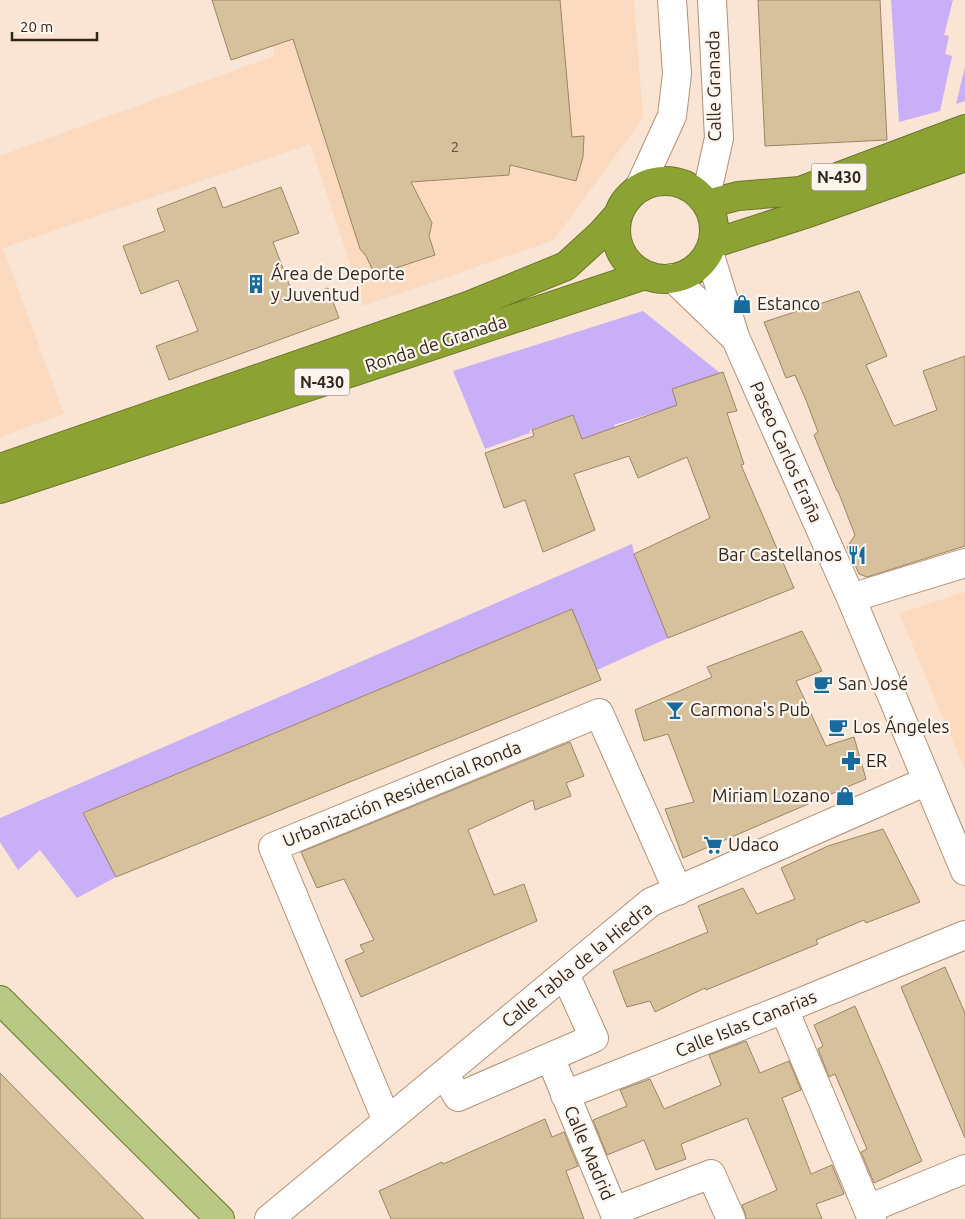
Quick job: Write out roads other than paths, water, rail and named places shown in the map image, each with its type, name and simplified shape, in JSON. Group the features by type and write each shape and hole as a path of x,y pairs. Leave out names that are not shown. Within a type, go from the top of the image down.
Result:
{"highway":[{"name":"N-430","path":"706,203 738,196 800,191 965,129"},
{"name":"N-430","path":"645,275 658,278 673,278 687,273 700,264 710,248 965,157"},
{"path":"639,188 656,181 674,182 692,188 706,203 712,215 714,229 710,248"},
{"name":"N-430","path":"618,215 626,200 639,188"},
{"path":"618,215 616,232 620,250 630,264 645,275"},
{"name":"Ronda de Granada","path":"0,468 468,306 566,266 601,234 618,215"},
{"name":"Ronda de Granada","path":"0,489 645,275"}],"main road":[{"path":"0,1000 220,1219"}],"street":[{"name":"Calle Granada","path":"639,188 672,116 677,74 672,0"},
{"name":"Calle Granada","path":"706,203 719,138 712,0"},
{"name":"Paseo Carlos Eraña","path":"710,248 734,337 850,598 965,871"},
{"name":"Paseo Carlos Eraña","path":"673,278 734,337"},
{"path":"850,598 965,563"},
{"name":"Urbanización Residencial Ronda","path":"387,1121 273,847 599,713 678,891"},
{"name":"Calle Tabla de la Hiedra","path":"269,1219 651,902 928,781"},
{"name":"Calle Islas Canarias","path":"565,1095 965,935"},
{"path":"444,1074 458,1098 594,1038 565,974"},
{"path":"784,1009 870,1214 965,1169"},
{"path":"550,1057 565,1095"},
{"name":"Calle Madrid","path":"565,1095 616,1215 711,1174 731,1219"}],"place":[{"name":"Área de Deporte y Juventud","path":"256,284"},
{"name":"Estanco","path":"742,304"},
{"name":"Bar Castellanos","path":"857,555"},
{"name":"San José","path":"823,684"},
{"name":"Carmona's Pub","path":"675,710"},
{"name":"Los Ángeles","path":"838,727"},
{"name":"ER","path":"851,761"},
{"name":"Miriam Lozano","path":"845,796"},
{"name":"Udaco","path":"713,845"}]}
